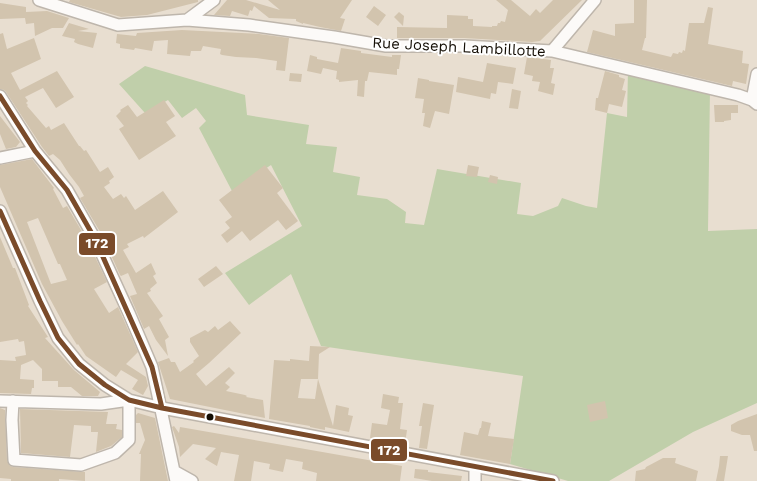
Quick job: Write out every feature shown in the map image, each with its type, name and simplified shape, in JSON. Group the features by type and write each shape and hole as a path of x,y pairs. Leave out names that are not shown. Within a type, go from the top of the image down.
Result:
{"street":[{"name":"Rue Joseph Lambillotte","path":"39,0 118,25 187,20 249,25 386,46 464,46 552,51 738,95 754,102"},
{"path":"187,20 214,0"},
{"path":"552,51 595,0"},
{"path":"754,102 757,74"},
{"path":"0,96 35,151 67,190 95,239 152,367 175,476 192,481"},
{"path":"0,158 35,151"},
{"path":"0,211 58,338 79,364 105,385 129,400 162,408 553,481"},
{"path":"0,401 101,404 129,400"},
{"path":"13,401 14,460 81,465 115,453 129,440 129,400"},
{"path":"475,481 476,466"}],"green space":[{"path":"145,66 245,95 247,115 309,125 306,144 337,147 333,172 360,177 357,195 387,199 406,212 405,223 424,225 437,169 521,183 517,214 533,216 558,206 562,198 597,208 607,113 627,117 628,69 710,89 708,231 757,229 757,403 693,432 609,481 568,481 510,464 523,376 321,346 291,274 249,305 225,273 302,226 271,165 232,191 199,128 206,121 196,108 182,118 168,100 145,113 119,84"}],"building":[{"path":"70,0 198,0 198,2 147,15 121,17 69,2"},
{"path":"227,0 246,0 280,10 268,0 352,0 340,18 345,19 341,31 303,24 296,21 296,19 269,18 254,6 248,16 232,11 230,16 214,15"},
{"path":"496,0 511,0 530,16 536,9 540,13 553,0 582,0 540,41 397,38 397,27 447,28 447,15 468,16 468,19 473,19 473,26 497,26 501,21 505,22 508,10"},
{"path":"634,0 647,0 646,38 642,50 671,57 673,53 678,54 679,52 682,53 683,50 685,51 689,23 704,23 708,7 713,8 708,44 743,51 742,63 749,64 746,84 733,81 732,86 587,52 593,30 615,36 615,24 634,23"},
{"path":"0,3 26,7 26,12 47,11 69,18 63,28 52,28 35,36 34,23 26,24 25,18 0,19"},
{"path":"374,6 386,15 378,26 366,17"},
{"path":"399,12 404,16 403,26 394,17"},
{"path":"69,23 89,29 78,31 97,33 93,48 74,42 75,39 62,36"},
{"path":"182,30 259,34 289,38 285,71 276,70 277,61 222,55 220,54 221,49 203,46 201,51 191,51 190,56 167,54 168,40 154,41 152,51 120,48 120,44 116,43 117,34 136,36 137,33"},
{"path":"3,33 7,49 34,38 41,59 11,73 20,90 57,71 74,97 56,108 43,88 25,97 28,101 26,103 27,106 46,128 49,126 51,130 64,123 79,146 84,151 86,150 100,172 108,167 114,177 104,187 113,199 121,194 124,198 126,196 135,210 163,191 178,212 144,238 143,236 127,244 129,247 123,250 136,273 151,263 156,274 153,276 157,283 147,293 163,316 159,319 169,337 165,340 168,356 156,340 149,326 144,329 130,296 137,294 128,273 120,275 102,235 80,198 84,196 79,187 60,160 53,154 49,156 6,92 0,89 0,34"},
{"path":"341,48 392,57 392,55 401,55 397,75 369,72 367,81 365,81 364,97 357,96 358,80 339,82 336,79 337,71 323,68 321,74 307,71 310,55 317,57 317,59 338,63"},
{"path":"527,57 551,60 550,68 554,68 551,83 555,84 553,95 538,91 540,82 532,81 533,76 524,74"},
{"path":"487,63 516,68 513,84 498,82 496,94 491,93 490,99 456,92 458,77 483,82"},
{"path":"605,71 625,79 622,90 626,91 622,107 609,104 607,113 595,110 596,98 598,98"},
{"path":"290,73 302,74 301,82 289,81"},
{"path":"418,78 454,85 449,114 435,111 430,128 423,126 425,113 422,113 424,99 415,98"},
{"path":"512,89 521,91 518,109 509,108"},
{"path":"164,100 175,116 166,122 176,136 139,160 119,129 124,126 116,116 120,110 128,105 137,117"},
{"path":"714,105 738,105 738,113 731,113 731,120 715,122"},
{"path":"0,116 20,142 16,147 6,149 0,134"},
{"path":"32,159 54,188 63,208 67,206 88,242 107,282 94,289 109,313 118,307 138,352 126,364 146,377 148,386 143,395 132,389 138,380 121,370 116,377 86,356 62,321 42,284 0,187 0,165","holes":["38,218 58,264 60,264 67,280 51,284 27,222"]},
{"path":"265,165 283,188 277,193 298,221 286,230 278,220 250,241 242,231 227,243 221,235 230,228 225,222 232,217 219,200"},
{"path":"468,165 479,167 477,177 466,176"},
{"path":"490,175 498,177 497,184 488,182"},
{"path":"0,237 13,268 15,268 28,306 48,337 45,338 74,370 100,392 98,396 82,396 71,387 58,387 58,381 42,381 42,369 33,360 21,365 20,379 34,380 34,388 32,388 31,394 0,393 0,360 16,361 15,357 26,355 24,341 19,342 18,339 0,342"},
{"path":"216,266 223,274 204,287 198,279"},
{"path":"230,321 241,333 196,374 206,386 229,367 235,373 225,383 230,387 226,391 263,400 265,418 170,399 158,362 169,358 171,362 175,362 180,372 199,356 190,342 190,338 205,330 208,332 215,326 218,330"},
{"path":"310,346 330,347 319,354 318,379 333,426 336,405 349,408 348,415 353,416 349,432 325,427 325,430 269,419 274,360 309,361","holes":["301,379 318,379 315,399 298,398"]},
{"path":"383,394 399,397 398,403 403,403 400,429 407,430 405,444 370,438 372,423 387,425 390,410 381,408"},
{"path":"605,401 608,418 590,422 587,405"},
{"path":"423,403 434,405 427,449 419,448 422,426 419,426"},
{"path":"0,408 5,410 7,460 10,466 85,472 85,481 59,479 59,481 11,481 11,479 0,478"},
{"path":"20,409 108,412 106,424 117,424 116,429 122,430 122,437 111,446 96,452 98,432 91,432 91,426 74,425 70,457 21,453"},
{"path":"138,413 155,418 168,481 140,481 141,454 139,454 145,440 140,423 136,423 136,415"},
{"path":"757,414 757,451 754,451 750,435 742,435 731,431 731,425"},
{"path":"482,421 491,423 488,436 514,439 510,464 460,455 464,432 478,435"},
{"path":"174,426 179,433 180,427 402,466 400,481 316,481 317,473 302,469 303,462 286,459 283,472 269,469 270,464 254,461 251,481 234,481 239,455 221,452 217,466 205,459 216,448 193,444 180,457 179,447 172,427"},
{"path":"720,456 728,456 724,481 716,481 719,466"},
{"path":"663,458 676,458 675,463 698,471 696,481 635,481 636,471 645,469"},
{"path":"415,469 462,476 461,481 432,481 414,478"}],"transit line":[{"name":"172","path":"0,96 35,151 67,190 95,239 152,367 162,408"},
{"name":"172","path":"0,211 58,338 79,364 105,385 129,400 162,408 553,481"}]}
